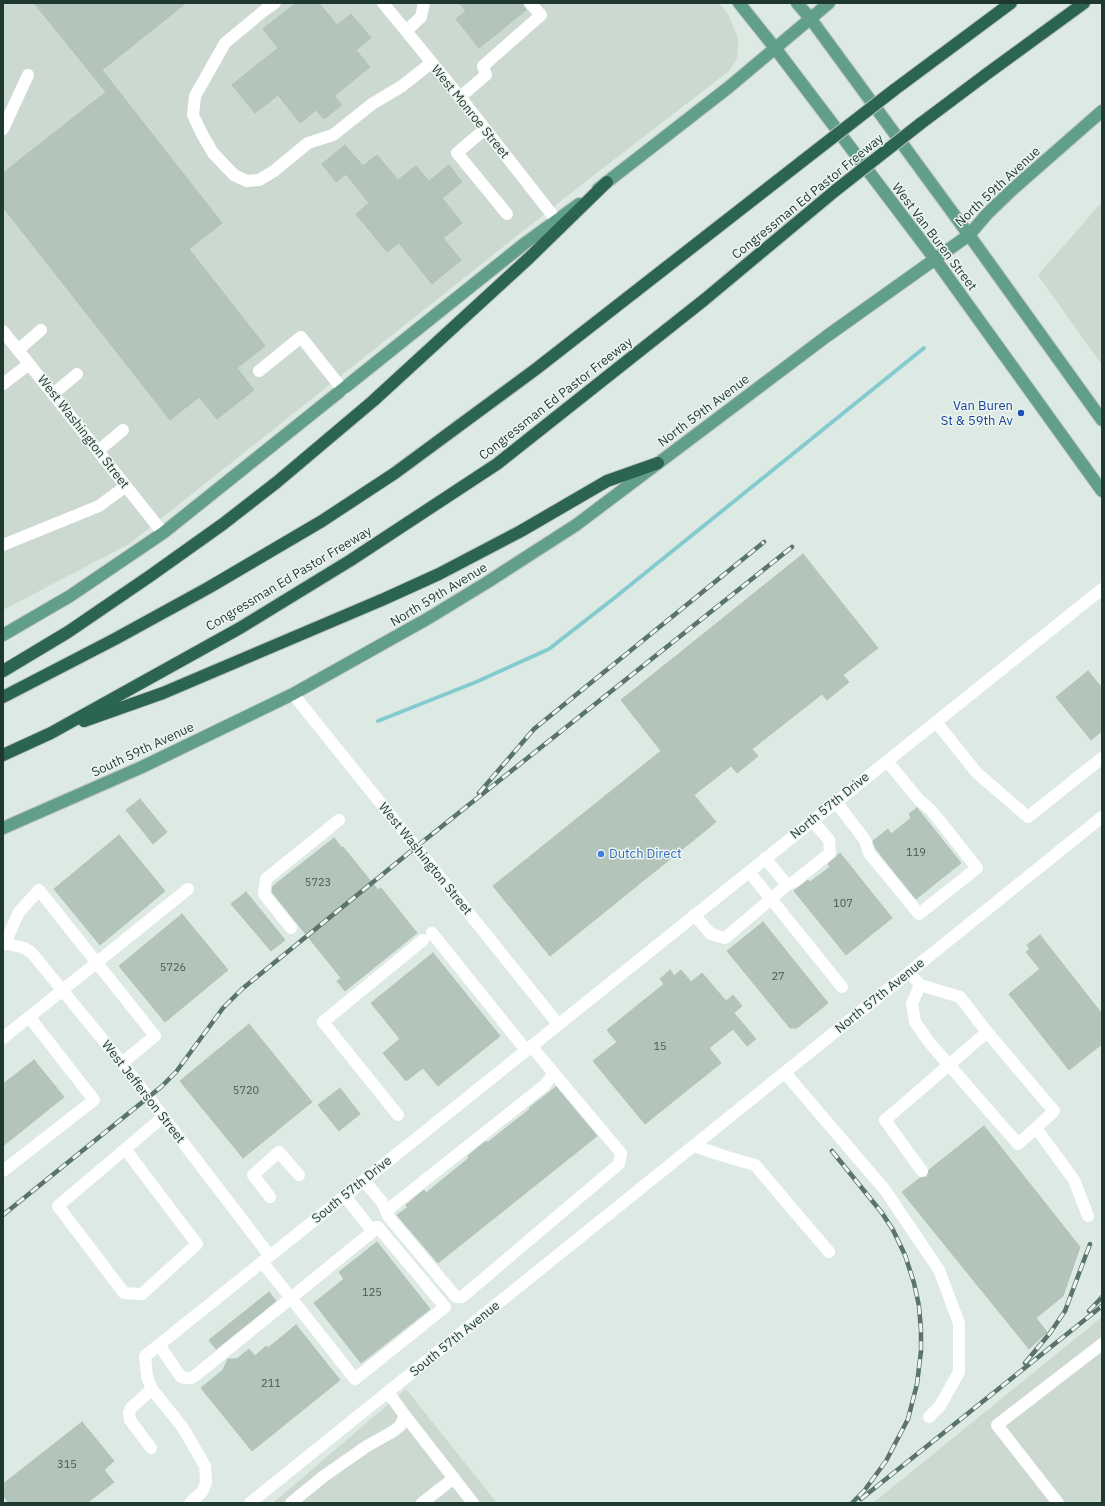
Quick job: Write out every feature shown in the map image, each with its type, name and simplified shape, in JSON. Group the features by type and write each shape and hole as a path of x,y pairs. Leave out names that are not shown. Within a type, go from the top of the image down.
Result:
{"highway":[{"path":"3,697 115,639 208,588 322,522 395,473 536,370 894,90 1012,3"},
{"name":"Congressman Ed Pastor Freeway","path":"3,755 51,733 240,628 351,560 497,464 704,300 836,190 920,124 1084,3"},
{"path":"3,671 68,632 150,576 223,524 277,482 373,401 529,258 607,182"},
{"path":"51,733 163,693 384,599 439,574 514,534 607,481 658,463"}],"main road":[{"name":"West Van Buren Street","path":"739,3 775,48 935,259 1102,491"},
{"path":"797,3 810,18 969,235 1102,420"},
{"path":"3,635 70,596 163,534 524,244 557,221 729,87 828,3"},
{"name":"North 59th Avenue","path":"293,694 413,627 486,583 576,525 827,336 969,235 987,214 1013,189 1102,111"},
{"name":"South 59th Avenue","path":"3,828 142,767 293,694"}],"street":[{"path":"275,3 225,43 195,96 193,114 213,153 234,175 247,181 259,180 308,143 333,135 372,104 402,86 431,63"},
{"name":"West Monroe Street","path":"383,3 460,97 557,221"},
{"path":"406,31 421,18 424,3"},
{"path":"460,97 486,75 483,66 541,16 530,3"},
{"path":"3,129 28,75"},
{"path":"485,130 457,153 507,214"},
{"path":"18,350 41,330"},
{"name":"West Washington Street","path":"3,331 163,534"},
{"path":"259,371 300,337 343,390"},
{"path":"3,384 29,364"},
{"path":"53,394 77,374"},
{"path":"98,451 123,430"},
{"path":"3,545 99,506 126,486"},
{"name":"North 57th Drive","path":"558,1024 1102,589"},
{"name":"West Washington Street","path":"293,694 558,1024"},
{"path":"936,722 977,773 1028,817 1102,758"},
{"path":"836,802 865,840 868,853 919,914 977,868 930,810 919,800 887,761"},
{"name":"North 57th Avenue","path":"659,1174 1102,818"},
{"path":"291,928 264,894 266,879 339,820"},
{"path":"694,915 711,934 725,938 787,885 795,881 830,853 829,840 812,820"},
{"path":"765,858 787,885"},
{"path":"749,872 842,986"},
{"path":"4,944 19,912 39,890 155,1036 122,1063"},
{"path":"3,1038 30,1018 188,890"},
{"path":"364,1181 382,1202 388,1216 456,1297 462,1297 619,1164 621,1153 554,1073 529,1048 432,933"},
{"path":"398,1115 323,1022 423,940"},
{"name":"West Jefferson Street","path":"4,944 24,948 32,952 122,1063 164,1117 266,1259 291,1298 355,1379 445,1307 378,1227"},
{"path":"909,972 920,984 960,997 987,1032 1054,1111 1018,1144 929,1042 915,1022 912,1004 920,984"},
{"path":"3,1171 94,1100 30,1018"},
{"name":"South 57th Drive","path":"152,1389 147,1377 145,1356 558,1024"},
{"path":"922,1171 885,1120 987,1032"},
{"path":"386,1211 545,1085 554,1073"},
{"path":"785,1073 885,1190 939,1270 959,1323 958,1372 940,1406 929,1417"},
{"path":"125,1149 197,1244 142,1294 124,1293 58,1206 125,1149 164,1117"},
{"path":"1036,1128 1074,1180 1088,1216"},
{"path":"694,1146 755,1165 830,1252"},
{"path":"270,1197 252,1175 279,1152 299,1175"},
{"name":"South 57th Avenue","path":"250,1503 659,1174"},
{"path":"345,1196 370,1228 378,1227"},
{"path":"159,1345 182,1377 191,1378 378,1227"},
{"path":"1058,1503 997,1425 1102,1344"},
{"path":"151,1448 130,1420 129,1413 131,1408 152,1389 183,1428 205,1466 206,1482 202,1492 190,1503"},
{"path":"388,1392 474,1503"},
{"path":"290,1503 342,1463 400,1426 404,1418 403,1413"},
{"path":"422,1503 454,1478"}],"shaded area":[{"path":"3,3 719,3 728,14 734,28 738,39 738,50 737,58 729,71 581,185 129,544 3,610"},
{"path":"1102,202 1102,365 1038,275"},
{"path":"1102,1317 1102,1503 873,1503"},
{"path":"406,1389 497,1503 273,1503"}],"building":[{"path":"34,3 186,3 102,70 222,223 189,249 265,346 237,368 254,390 217,419 199,397 170,420 3,207 3,173 106,92"},
{"path":"296,3 319,3 337,25 351,14 371,38 356,50 370,67 334,96 342,105 324,119 316,110 300,123 278,95 255,113 232,85 278,48 263,29"},
{"path":"459,3 521,3 526,10 479,48 456,19 466,11"},
{"path":"345,145 363,166 377,155 398,180 416,166 429,181 449,165 462,182 442,198 462,223 443,238 461,260 432,284 399,243 387,252 356,214 369,203 346,174 336,182 322,164"},
{"path":"803,554 878,648 843,675 849,682 827,700 822,694 752,749 758,756 737,773 731,766 694,795 716,822 550,956 493,886 661,751 621,700"},
{"path":"1088,671 1102,688 1102,731 1091,740 1056,697"},
{"path":"140,799 167,832 153,844 126,810"},
{"path":"917,808 961,863 916,899 876,849 873,841 888,829 891,834 911,818 909,814"},
{"path":"119,835 165,891 100,945 54,889"},
{"path":"334,838 378,890 381,888 417,933 345,991 337,981 341,978 272,892 273,886"},
{"path":"840,853 892,918 846,955 794,891 808,880 810,882 830,867 828,864"},
{"path":"246,892 285,940 271,951 231,904"},
{"path":"182,914 228,970 165,1022 119,966"},
{"path":"763,922 828,1003 797,1028 790,1028 727,951"},
{"path":"1040,935 1102,1014 1102,1044 1069,1070 1009,994 1040,969 1026,952 1030,949 1027,945"},
{"path":"433,953 500,1036 438,1086 423,1068 406,1081 383,1053 400,1039 371,1003"},
{"path":"670,970 674,976 681,970 691,982 702,973 726,1001 733,995 742,1006 734,1013 756,1039 747,1046 733,1029 709,1048 721,1063 645,1124 593,1061 617,1042 607,1030 664,984 660,979"},
{"path":"249,1024 312,1102 243,1158 180,1081"},
{"path":"34,1060 64,1097 3,1146 3,1084"},
{"path":"556,1087 597,1136 438,1263 397,1215 408,1207 406,1205 424,1190 426,1193 469,1158 468,1156 486,1141 487,1143"},
{"path":"340,1088 360,1114 339,1131 318,1105"},
{"path":"984,1126 1080,1247 1063,1296 1036,1318 1047,1332 1029,1349 902,1192 920,1178 927,1177 929,1170"},
{"path":"377,1242 430,1309 361,1363 314,1303 344,1279 339,1272"},
{"path":"269,1292 276,1301 216,1349 209,1340"},
{"path":"296,1325 340,1380 252,1451 201,1388 223,1370 228,1359 237,1359 249,1349 255,1356 266,1346 268,1348"},
{"path":"82,1422 114,1461 104,1470 114,1482 87,1503 9,1503 3,1496 3,1484"}],"waterway":[{"path":"378,721 476,682 549,649 924,348"}],"railway":[{"path":"479,793 534,729 764,542"},
{"path":"3,1215 161,1087 176,1072 223,1008 242,989 416,847 792,547"},
{"path":"832,1151 882,1213 893,1230 905,1255 914,1283 919,1306 921,1330 921,1351 917,1384 908,1419 886,1461 864,1491 852,1503"},
{"path":"1025,1363 1050,1333 1065,1311 1090,1244"},
{"path":"1089,1311 1102,1297"},
{"path":"861,1499 1102,1306"}],"place":[{"name":"Van Buren St & 59th Av","path":"1021,413"},
{"name":"Dutch Direct","path":"601,854"}]}
